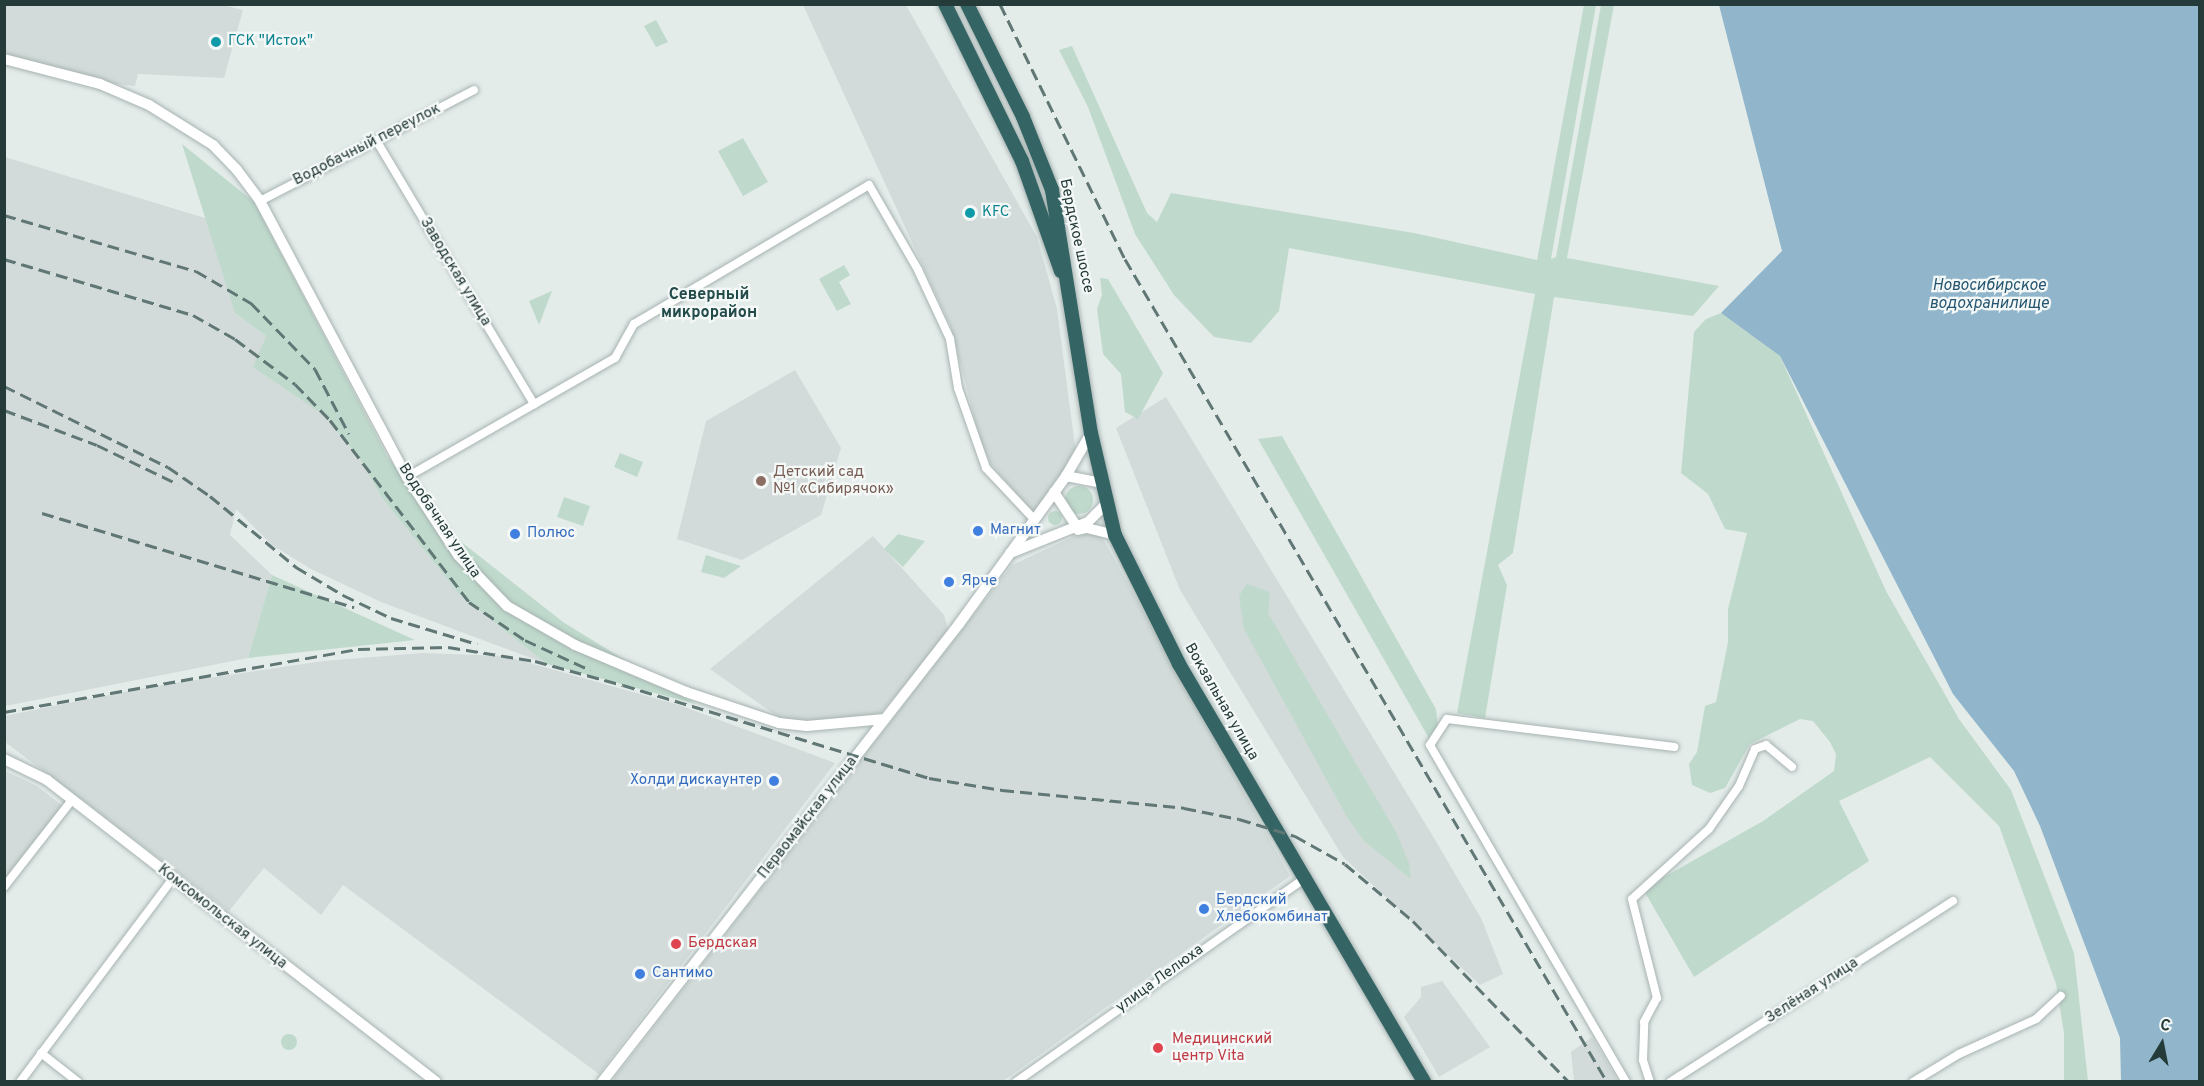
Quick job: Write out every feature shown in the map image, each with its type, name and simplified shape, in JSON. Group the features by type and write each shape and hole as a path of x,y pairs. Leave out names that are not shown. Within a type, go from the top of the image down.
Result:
{"highway":[{"name":"Бердское шоссе","path":"945,4 1022,161 1074,307"},
{"name":"Бердское шоссе","path":"967,4 1039,153 1061,229 1074,307"},
{"name":"Вокзальная улица","path":"1074,307 1091,432 1101,483 1115,535 1159,628 1424,1082"}],"street":[{"name":"Водобачная улица","path":"4,59 100,84 149,105 213,145 237,170 260,201 407,477 481,583 507,606 541,629 686,692 779,723 807,726 885,719"},
{"name":"Водобачный переулок","path":"260,201 474,90"},
{"name":"Заводская улица","path":"376,140 534,404"},
{"path":"407,477 615,358 634,324 869,185 918,270 950,339 958,388 986,468 1033,518"},
{"name":"Первомайская улица","path":"602,1082 885,719 1010,553 1033,518 1066,476 1091,432"},
{"path":"1066,476 1101,483"},
{"path":"1054,492 1077,527"},
{"path":"1010,553 1077,527 1098,514 1106,504"},
{"path":"1054,536 1087,528 1115,535"},
{"path":"1626,1082 1430,745 1447,719 1674,747"},
{"path":"1650,1082 1643,1060 1644,1022 1657,998 1632,899 1709,829 1739,786 1755,749 1766,745 1792,767"},
{"name":"Комсомольская улица","path":"4,759 47,780 436,1082"},
{"path":"4,886 72,800"},
{"path":"20,1082 173,878"},
{"name":"улица Лелюха","path":"1016,1082 1305,878"},
{"name":"Зелёная улица","path":"1670,1082 1953,901"},
{"path":"1913,1082 1959,1054 2036,1019 2061,996"},
{"path":"41,1053 78,1082"}],"shaded area":[{"path":"219,4 243,10 224,78 138,74 135,86 107,83 5,55 4,5"},
{"path":"803,5 906,5 1037,237 1057,309 1076,454 1033,513 991,464 980,440 951,327"},
{"path":"5,157 208,219 235,313 266,336 254,367 322,414 358,456 382,498 460,595 547,664 381,602 311,569 272,545 236,509 230,535 272,575 248,658 5,706"},
{"name":"Детский сад №1 «Сибирячок»","path":"795,370 841,448 821,515 742,560 677,539 706,421"},
{"path":"1166,397 1482,920 1503,974 1480,985 1343,857 1180,590 1116,428"},
{"path":"1096,526 1290,876 1003,1081 611,1082 1012,565"},
{"path":"873,536 944,615 949,633 879,715 794,728 710,669"},
{"path":"423,653 504,656 679,705 835,763 599,1074 343,885 321,915 264,868 229,911 5,742 4,716 149,687 323,661"},
{"path":"5,771 37,786 65,808 5,885"},
{"path":"1442,981 1490,1047 1439,1077 1404,1017 1421,997 1421,987"},
{"path":"1592,1037 1618,1081 1574,1081 1571,1052"}],"green space":[{"path":"1584,5 1596,5 1551,259 1556,257 1601,5 1614,5 1567,258 1719,286 1693,316 1554,297 1513,553 1498,565 1507,585 1485,718 1457,713 1535,294 1289,248 1279,311 1251,343 1214,337 1174,295 1135,234 1088,107 1059,50 1072,46 1147,213 1157,222 1171,193 1414,233 1537,260"},
{"path":"656,20 668,42 656,47 644,26"},
{"path":"743,138 768,182 743,196 718,151"},
{"path":"182,144 254,202 388,458 450,533 563,622 696,704 547,664 460,595 382,498 358,456 322,414 253,367 266,336 235,313"},
{"path":"844,265 850,275 839,282 851,304 837,311 819,279"},
{"path":"1100,278 1108,279 1163,373 1138,419 1125,412 1121,374 1103,354 1097,309 1102,295"},
{"path":"552,291 539,325 529,301"},
{"path":"1721,313 1780,356 1886,591 1959,719 2011,790 2074,953 2088,1081 2064,1081 2064,1033 2056,984 1999,826 1930,757 1839,801 1869,861 1694,977 1643,889 1763,821 1834,771 1836,754 1830,742 1813,721 1800,719 1750,744 1725,788 1710,793 1692,785 1689,764 1697,752 1705,706 1716,702 1728,642 1728,609 1747,533 1725,529 1708,494 1681,473 1694,332 1706,319"},
{"path":"1282,436 1436,709 1439,734 1430,740 1258,439"},
{"path":"620,453 643,462 637,477 614,467"},
{"path":"1079,486 1089,490 1093,500 1089,510 1079,514 1069,510 1065,500 1069,490"},
{"path":"564,497 590,506 583,526 557,517"},
{"path":"1052,511 1058,511 1062,518 1058,525 1052,525 1048,521 1048,515"},
{"path":"898,534 925,541 903,567 884,549"},
{"path":"706,555 741,566 724,578 701,572"},
{"path":"272,575 415,640 248,658"},
{"path":"1247,584 1270,592 1268,613 1396,832 1409,863 1411,879 1364,841 1347,817 1244,629 1239,596"},
{"path":"286,1034 292,1034 297,1042 295,1048 286,1050 281,1045 281,1039"}],"water":[{"name":"Новосибирское водохранилище","path":"1719,5 2199,5 2199,1081 2121,1081 2120,1038 2040,826 2014,771 1953,694 1780,356 1721,313 1782,251"}],"railway":[{"path":"1000,4 1125,259 1607,1082"},
{"path":"4,215 196,271 251,303 315,369 349,434"},
{"path":"4,259 193,315 235,339 295,384 330,420 469,602 525,640 590,670"},
{"path":"4,386 168,467 210,496 296,567 343,595 391,618 477,644"},
{"path":"4,410 97,445 178,484"},
{"path":"42,513 354,607"},
{"path":"4,712 358,649 448,647 535,661 623,685 929,778 1002,790 1184,808 1239,819 1295,836 1345,864 1413,921 1569,1082"}],"place":[{"name":"ГСК \"Исток\"","path":"216,42"},
{"name":"KFC","path":"970,213"},
{"name":"Детский сад №1 «Сибирячок»","path":"761,481"},
{"name":"Магнит","path":"978,531"},
{"name":"Полюс","path":"515,534"},
{"name":"Ярче","path":"949,582"},
{"name":"Холди дискаунтер","path":"774,781"},
{"name":"Бердский Хлебокомбинат","path":"1204,909"},
{"name":"Бердская","path":"676,944"},
{"name":"Сантимо","path":"640,974"},
{"name":"Медицинский центр Vita","path":"1158,1048"}],"district":[{"name":"Северный микрорайон","path":"709,304"}]}
